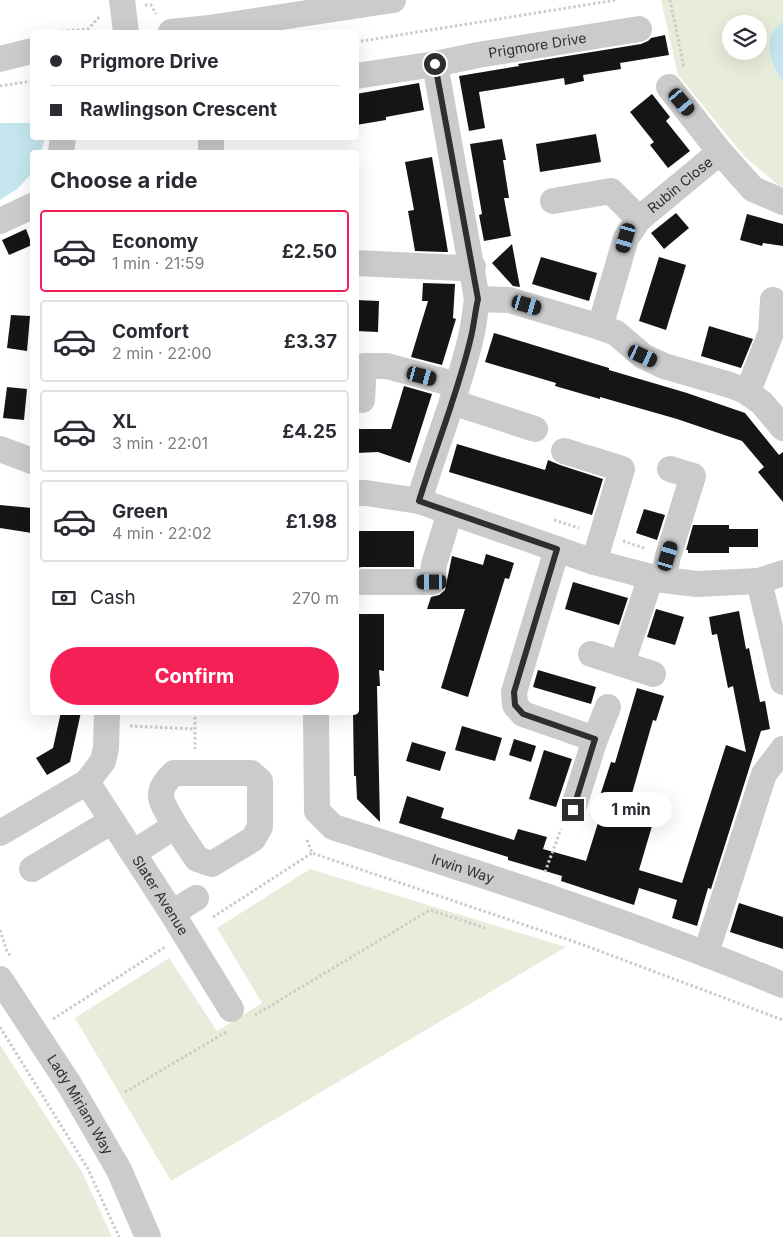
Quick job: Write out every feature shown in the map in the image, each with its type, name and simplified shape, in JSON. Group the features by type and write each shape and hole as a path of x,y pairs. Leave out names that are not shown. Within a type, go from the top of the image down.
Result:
{"street":[{"path":"122,0 126,30"},
{"path":"209,30 393,0"},
{"name":"Prigmore Drive","path":"359,76 639,29"},
{"path":"0,47 30,49"},
{"path":"0,59 30,50"},
{"path":"419,501 455,394 471,336 478,299 435,64"},
{"name":"Rubin Close","path":"677,80 720,152 753,189 783,202"},
{"name":"Rubin Close","path":"600,327 626,238 639,219 720,152"},
{"name":"Rubin Close","path":"553,201 611,191 639,219"},
{"path":"0,221 30,207"},
{"path":"359,263 473,267"},
{"path":"478,299 509,300 616,333 643,356 664,366 745,391 762,403 783,428"},
{"path":"745,391 752,380 772,333 773,300"},
{"path":"362,400 364,366 387,366 535,429"},
{"path":"0,449 30,460"},
{"path":"564,451 622,469 594,562"},
{"path":"622,663 668,556 692,476 670,469"},
{"path":"359,494 366,493 419,501 594,562 657,578 697,584 759,581 783,573"},
{"path":"362,582 432,582 434,564 450,512"},
{"path":"557,549 514,692 515,705 523,714 595,739"},
{"path":"759,581 783,682"},
{"path":"591,654 653,674"},
{"path":"573,810 595,739 608,707"},
{"name":"Irwin Way","path":"316,715 317,811 333,827 538,893 706,953 783,985"},
{"path":"0,833 87,782 103,761 106,748 107,719"},
{"path":"706,953 764,774 783,749"},
{"path":"251,772 260,782 260,827 253,839 212,864 198,859 175,826 160,797 163,783 174,773 251,772"},
{"name":"Slater Avenue","path":"87,782 172,913 237,1019"},
{"path":"32,869 112,821"},
{"path":"133,853 175,826"},
{"path":"172,913 196,898"},
{"name":"Lady Miriam Way","path":"0,979 69,1084 119,1170 148,1237"}],"path":[{"path":"359,42 616,0"},
{"path":"670,0 677,80"},
{"path":"0,86 30,82"},
{"path":"195,715 196,773"},
{"path":"107,719 194,729"},
{"path":"538,893 564,820 573,810"},
{"path":"307,840 312,853 582,944 783,1020"},
{"path":"125,1092 237,1019 430,910 486,928"},
{"path":"0,1027 88,1169 119,1237"}],"green space":[{"path":"661,0 783,0 783,187 778,185 744,156 678,75"},
{"path":"310,869 566,947 171,1181 75,1018 169,958 217,1031 262,1003 217,928"},
{"path":"0,1045 82,1172 112,1237 0,1237"}],"water":[{"path":"783,21 783,82 776,71 770,52 770,39 773,31"},
{"path":"0,123 30,123 30,140 44,140 42,150 30,150 30,175 17,189 0,200"}],"building":[{"path":"665,35 669,55 620,63 621,69 583,75 584,81 565,85 564,78 479,92 485,128 469,131 459,76 519,66 518,64 641,44 651,38"},
{"path":"419,83 424,110 359,124 359,93"},
{"path":"652,94 670,117 666,121 690,151 668,168 650,145 654,142 630,112"},
{"path":"596,134 601,162 540,172 536,144"},
{"path":"502,139 509,198 504,198 511,236 484,241 479,215 482,214 470,144"},
{"path":"432,157 448,252 415,251 408,211 414,210 405,162"},
{"path":"676,213 689,228 664,249 651,233"},
{"path":"747,214 783,224 783,246 763,243 762,246 740,240"},
{"path":"26,229 30,246 9,255 2,240"},
{"path":"512,244 520,287 513,286 492,263"},
{"path":"541,257 597,273 589,301 532,284"},
{"path":"659,257 686,265 666,330 639,321"},
{"path":"423,283 455,284 453,318 456,319 442,365 411,357 428,301 422,301"},
{"path":"359,300 379,301 378,332 359,331"},
{"path":"11,315 30,316 27,351 7,348"},
{"path":"709,326 753,339 741,368 701,356"},
{"path":"494,333 609,368 609,370 687,393 745,413 779,455 783,452 783,502 758,472 764,467 742,441 677,419 555,386 556,383 485,362"},
{"path":"404,386 432,394 410,463 378,452 359,453 359,429 391,429"},
{"path":"7,387 27,389 24,420 3,418"},
{"path":"457,444 545,470 548,460 603,479 592,515 449,472"},
{"path":"0,505 30,508 30,533 0,528"},
{"path":"644,509 665,515 657,540 636,533"},
{"path":"693,525 729,525 729,529 758,529 758,547 729,547 729,553 688,553 688,550 686,550"},
{"path":"359,531 414,531 414,567 359,568"},
{"path":"486,554 514,563 509,579 505,578 468,697 441,688 465,609 427,609 431,597 439,595 445,590 452,556 483,565"},
{"path":"573,582 628,598 619,625 565,609"},
{"path":"656,609 684,617 675,645 647,637"},
{"path":"739,611 746,649 749,648 760,702 765,701 770,729 761,731 711,889 708,888 697,926 672,918 677,900 639,888 634,905 561,881 562,876 508,860 508,857 399,823 407,796 444,808 441,818 514,840 518,829 547,837 543,849 586,861 603,807 597,805 611,762 615,763 637,688 664,696 656,721 653,720 625,818 652,826 639,870 682,883 726,745 746,752 733,686 728,688 717,634 712,635 709,617"},
{"path":"359,614 384,614 384,671 379,670 380,686 377,686 380,822 357,799 356,776 354,776 353,715 359,715"},
{"path":"538,670 596,687 591,704 533,687"},
{"path":"60,715 80,715 70,762 47,775 36,758 53,748"},
{"path":"462,726 502,738 495,761 455,750"},
{"path":"514,739 536,746 531,762 509,755"},
{"path":"412,742 446,752 440,771 406,761"},
{"path":"544,750 572,759 556,807 529,799"},
{"path":"739,903 783,917 783,949 730,932"}],"route":[{"path":"435,64 478,299 471,336 452,402 419,501 557,549 514,692 515,705 523,714 595,739 573,810"}]}
